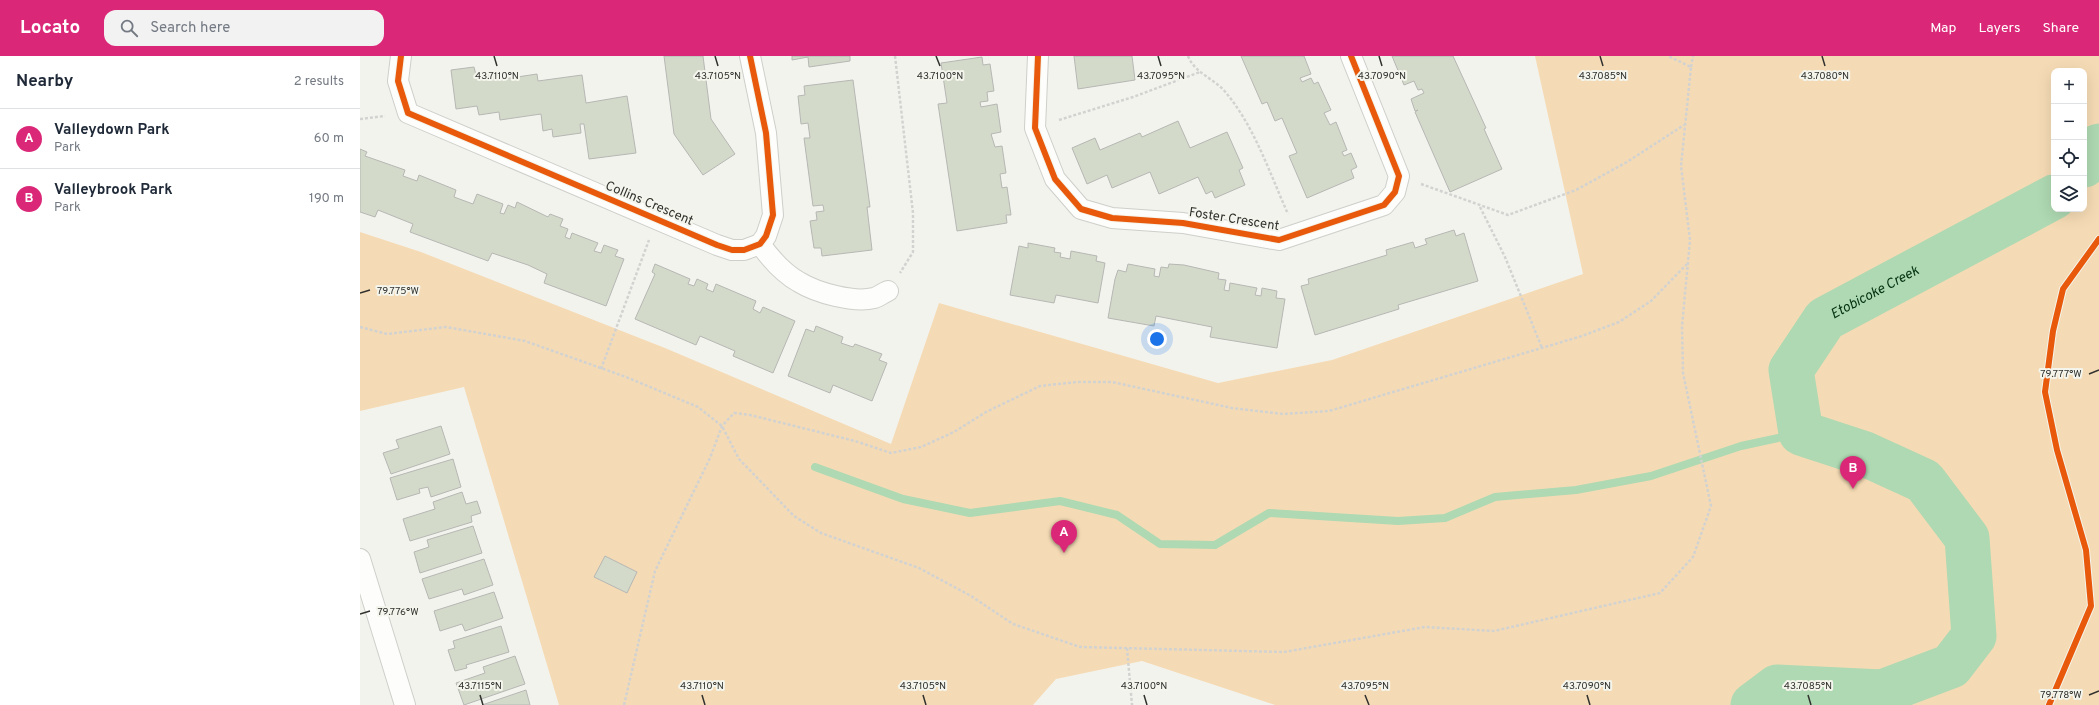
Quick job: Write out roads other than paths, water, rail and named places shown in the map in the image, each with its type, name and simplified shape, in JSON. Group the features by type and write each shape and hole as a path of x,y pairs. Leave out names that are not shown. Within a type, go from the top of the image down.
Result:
{"street":[{"name":"Collins Crescent","path":"401,56 398,81 408,114 657,220 732,250 744,250 760,244"},
{"path":"750,56 766,133 773,215 766,236 760,244 773,261 799,282 836,296 862,299 874,298 888,291"},
{"name":"Foster Crescent","path":"1038,56 1035,128 1055,179 1081,209 1112,218 1183,223 1279,240 1384,205 1395,192 1399,176 1351,56"},
{"path":"360,559 405,705"}],"waterway":[{"name":"Etobicoke Creek","path":"2087,161 2099,146"},
{"name":"Etobicoke Creek","path":"1753,705 1777,687 1882,692 1951,666 1974,636 1967,538 1924,481 1865,454 1801,433 1791,370 1825,319 2051,199"},
{"path":"815,467 903,499 970,513 1060,501 1117,515 1160,544 1215,545 1269,513 1398,521 1445,518 1495,497 1576,490 1651,476 1741,446 1801,433"}],"place":[{"name":"Valleybrook Park","path":"1853,489"},
{"name":"Valleydown Park","path":"1064,553"}]}
